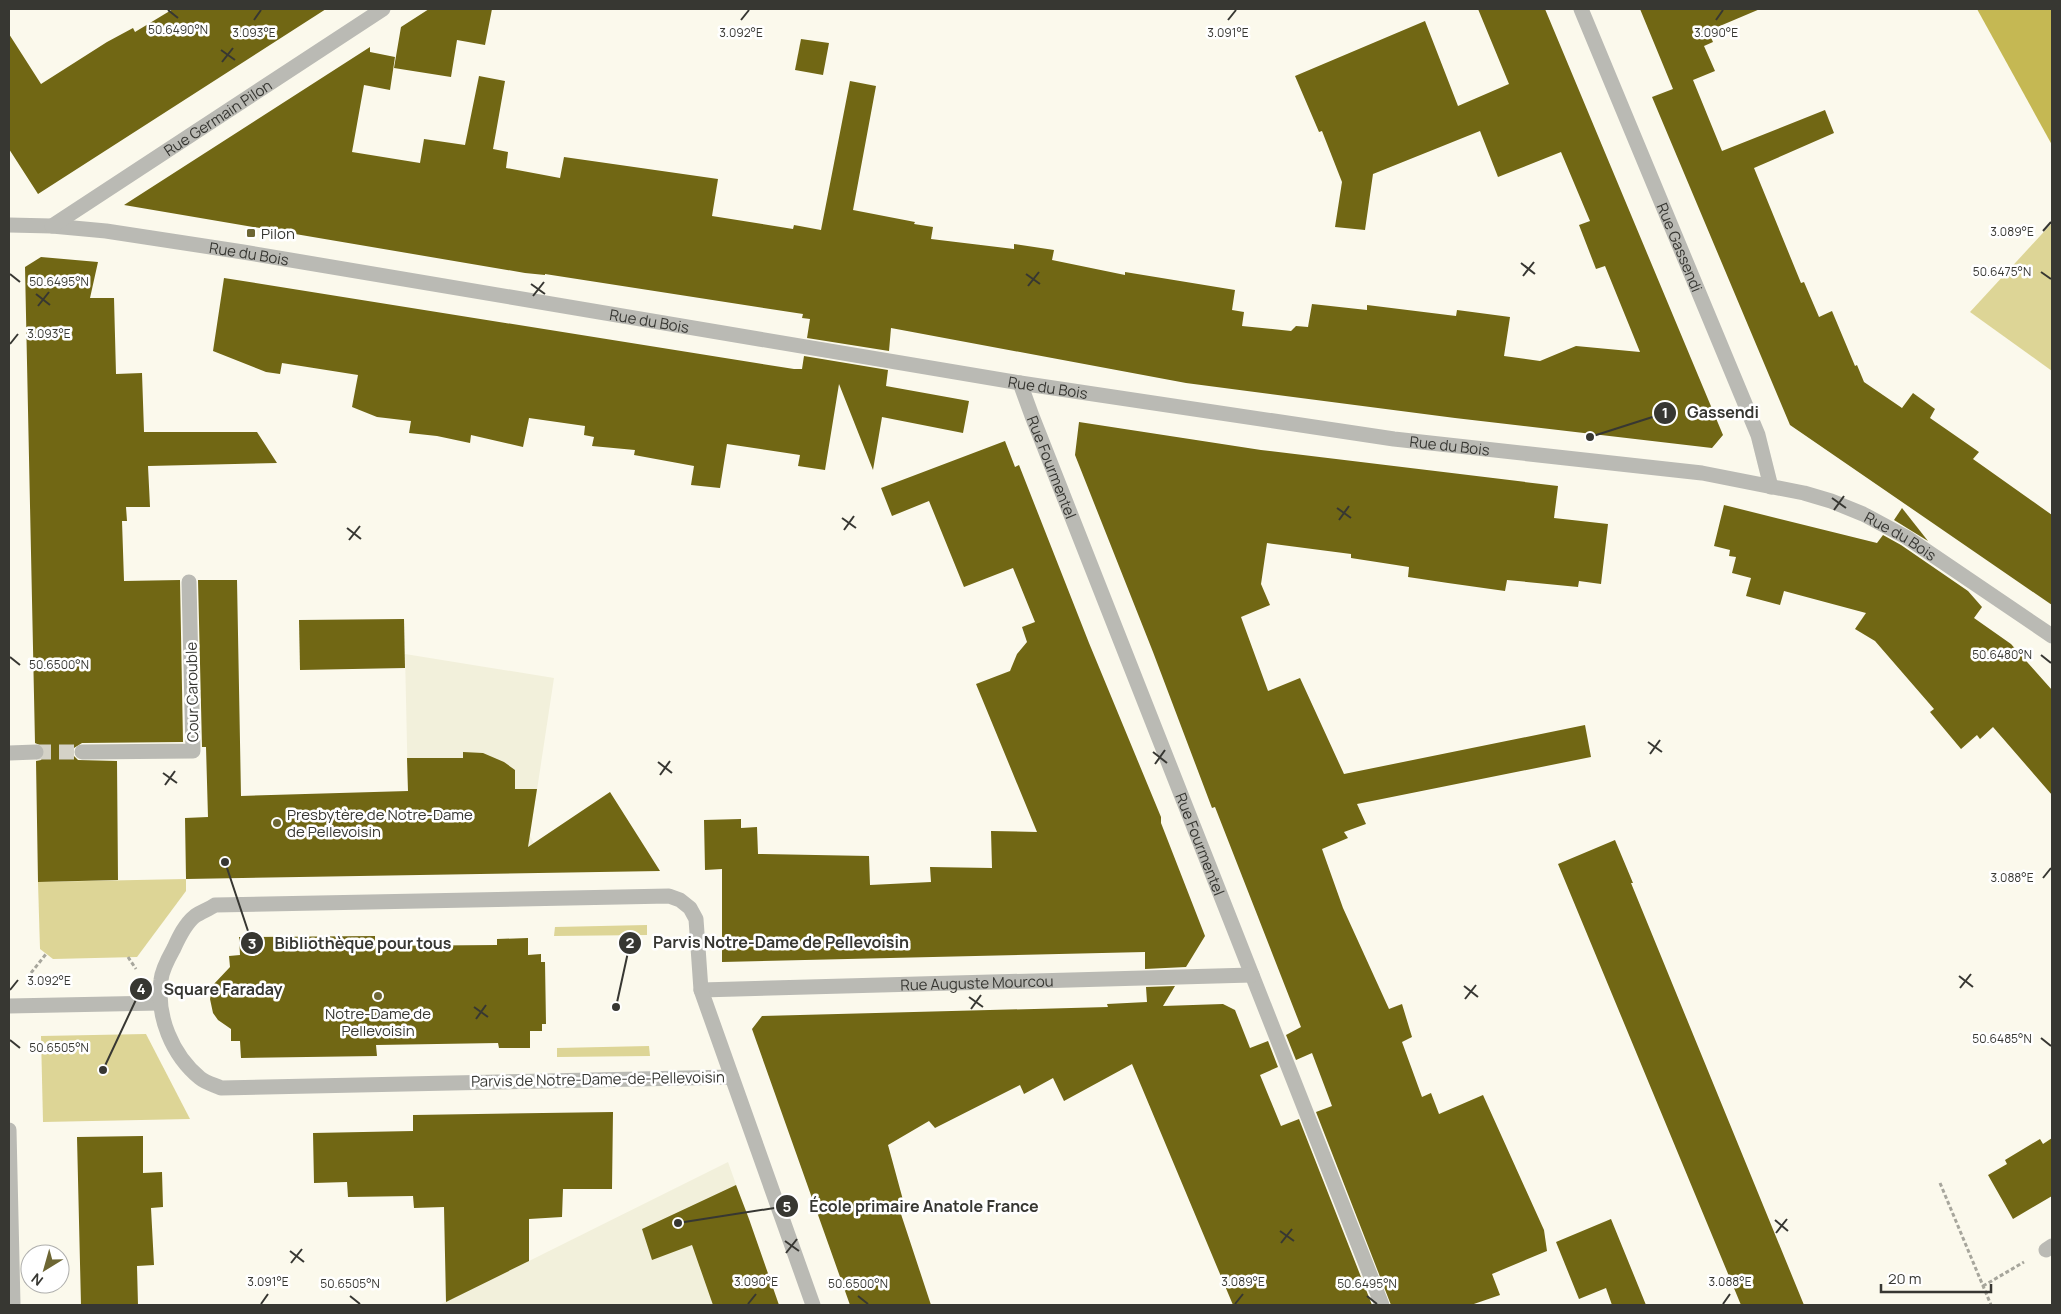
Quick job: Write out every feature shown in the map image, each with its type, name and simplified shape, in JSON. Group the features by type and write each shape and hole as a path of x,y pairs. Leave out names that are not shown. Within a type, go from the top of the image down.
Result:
{"street":[{"name":"Rue Germain Pilon","path":"52,226 360,14 383,9"},
{"name":"Rue Gassendi","path":"1581,9 1758,435 1771,487"},
{"name":"Rue du Bois","path":"9,225 52,226 106,231 243,252 1020,382 1394,439 1702,473 1831,501 1863,514 1906,537 2052,636"},
{"name":"Rue Fourmentel","path":"1020,382 1382,1305"},
{"name":"Cour Carouble","path":"82,752 193,751 189,582"},
{"path":"9,753 36,752"},
{"name":"Parvis de Notre-Dame-de-Pellevoisin","path":"669,896 680,900 690,908 696,919 701,990 732,1077 221,1088 202,1080 184,1060 165,1028 160,1003 161,978 168,959 187,925 195,916 215,905 669,896"},
{"name":"Rue Auguste Mourcou","path":"701,990 1252,975"},
{"path":"9,1006 160,1003"},
{"path":"732,1077 813,1305"},
{"path":"9,1130 13,1305"}],"path":[{"path":"1940,1183 1992,1305"},
{"path":"1983,1286 2049,1248"}],"shaded area":[{"path":"1977,9 2052,9 2052,145"},
{"path":"2052,223 2052,371 1970,312"},
{"path":"405,654 554,678 530,836 548,872 408,791"},
{"path":"186,879 186,891 137,957 53,959 40,949 38,882"},
{"path":"647,925 647,935 554,936 555,927"},
{"path":"146,1034 190,1119 43,1122 41,1036"},
{"path":"649,1046 650,1056 557,1057 557,1048"},
{"path":"728,1162 779,1305 439,1305 529,1261"}],"building":[{"path":"173,9 326,9 38,194 9,149 9,34 41,84 107,42 133,28 135,32"},
{"path":"429,9 492,9 485,45 457,40 451,77 394,68 401,27"},
{"path":"1478,9 1545,9 1723,435 1712,448 1455,418 1186,383 891,328 889,351 807,338 810,319 802,318 803,314 545,274 525,273 124,205 370,47 370,52 395,57 390,90 364,85 352,152 420,163 424,139 465,145 479,76 505,81 493,149 508,152 506,168 560,178 564,157 718,179 712,216 793,229 794,225 821,230 850,81 876,86 853,210 933,227 931,239 1014,249 1014,244 1054,250 1052,260 1125,275 1125,272 1235,290 1232,310 1244,312 1242,326 1291,331 1296,326 1308,327 1312,304 1367,310 1367,305 1456,316 1457,310 1510,317 1504,356 1540,361 1576,346 1640,352 1605,266 1596,269 1579,225 1590,221 1561,152 1498,177 1480,131 1373,174 1365,230 1335,227 1342,182 1322,131 1319,132 1295,76 1425,21 1458,106 1509,84"},
{"path":"1640,9 1760,9 1708,31 1713,42 1704,46 1715,71 1693,80 1722,151 1825,110 1834,133 1754,168 1801,283 1804,282 1819,317 1832,311 1855,366 1857,365 1864,382 1902,408 1913,393 1935,409 1930,418 1979,452 1973,459 2052,515 2052,605 1790,425 1652,97 1673,89"},
{"path":"801,39 829,43 823,75 795,70"},
{"path":"41,257 98,262 90,298 114,298 116,374 142,373 144,432 257,432 277,463 148,466 150,507 126,507 127,521 122,521 124,581 180,580 183,742 82,743 74,748 74,756 78,760 117,761 118,880 38,882 36,761 41,760 45,752 44,747 35,743 25,267"},
{"path":"224,278 794,369 802,369 804,356 888,370 886,386 969,401 963,433 882,417 873,470 839,384 825,470 798,466 800,455 727,444 720,488 691,485 694,466 634,455 635,450 592,446 594,437 584,435 585,426 529,418 523,447 471,435 470,443 437,436 409,433 411,421 377,417 352,407 358,375 282,363 280,374 266,372 213,351"},
{"path":"1079,422 1261,450 1558,486 1554,518 1608,524 1601,584 1579,581 1578,587 1507,580 1505,591 1448,583 1408,577 1409,567 1351,558 1351,554 1267,543 1261,584 1270,605 1241,617 1268,691 1300,678 1344,774 1585,725 1591,757 1357,804 1366,824 1344,832 1348,838 1322,849 1343,908 1389,1009 1402,1004 1412,1037 1402,1042 1422,1097 1431,1093 1439,1114 1483,1095 1544,1230 1547,1251 1492,1274 1500,1295 1471,1305 1391,1305 1316,1112 1332,1106 1312,1053 1296,1060 1286,1035 1301,1027 1215,807 1212,808 1075,455"},
{"path":"1005,441 1015,467 1019,465 1089,643 1161,817 1161,823 1205,936 1186,967 1145,969 1145,952 722,962 722,869 705,870 704,820 741,819 741,828 757,827 758,854 869,856 870,885 931,882 930,867 992,868 991,831 1037,832 976,684 1010,671 1017,654 1027,642 1022,627 1035,622 1013,568 964,587 929,501 892,516 881,488"},
{"path":"1724,505 1877,543 1883,535 1901,545 1968,591 1982,607 1974,618 2011,644 2052,690 2052,795 1993,727 1980,739 1977,735 1961,749 1930,712 1934,709 1875,641 1855,629 1866,613 1784,591 1780,605 1746,596 1751,578 1732,573 1736,557 1729,556 1730,550 1714,546"},
{"path":"1902,508 1928,541 1894,520"},
{"path":"198,580 237,580 241,796 408,791 407,758 463,758 463,752 483,753 504,762 515,770 515,789 537,789 528,847 610,792 660,871 186,879 185,818 208,817 206,747 202,747"},
{"path":"404,619 405,668 300,670 299,620"},
{"path":"1615,840 1804,1305 1741,1305 1558,864"},
{"name":"Notre-Dame de Pellevoisin","path":"375,936 375,946 497,945 497,939 528,938 528,955 541,954 541,962 545,962 546,1024 542,1024 542,1031 530,1031 530,1048 499,1048 498,1043 376,1045 377,1056 241,1058 240,1041 231,1041 231,1029 218,1020 213,1013 210,999 213,985 230,967 229,956 240,955 239,937"},
{"path":"1175,986 1163,1006 1223,1004 1235,1010 1250,1048 1268,1041 1278,1067 1260,1075 1281,1126 1299,1119 1372,1305 1233,1305 1132,1064 1064,1101 1053,1078 1024,1094 1020,1085 935,1128 929,1121 888,1145 903,1200 897,1202 931,1305 850,1305 752,1029 762,1016 1108,1007 1107,1004 1147,1002 1146,987"},
{"path":"613,1112 612,1189 563,1189 562,1217 529,1219 529,1261 446,1302 444,1207 414,1208 413,1196 348,1197 347,1182 314,1183 313,1133 413,1131 413,1115"},
{"path":"143,1136 143,1173 162,1172 163,1207 151,1208 154,1265 137,1266 138,1305 81,1305 77,1137"},
{"path":"2052,1138 2052,1196 2013,1219 1988,1175 2007,1164 2005,1160 2040,1139 2043,1144"},
{"path":"736,1185 779,1305 713,1305 692,1245 652,1260 642,1229"},
{"path":"1611,1219 1646,1305 1612,1305 1606,1288 1579,1299 1556,1242"}],"tunnel":[{"path":"36,752 82,752"}],"place":[{"name":"Pilon","path":"251,233"},
{"name":"Gassendi","path":"1590,437"},
{"name":"Presbytère de Notre-Dame de Pellevoisin","path":"277,823"},
{"name":"Bibliothèque pour tous","path":"225,862"},
{"name":"Notre-Dame de Pellevoisin","path":"378,996"},
{"name":"Parvis Notre-Dame de Pellevoisin","path":"616,1007"},
{"name":"Square Faraday","path":"103,1070"},
{"name":"École primaire Anatole France","path":"678,1223"}]}
